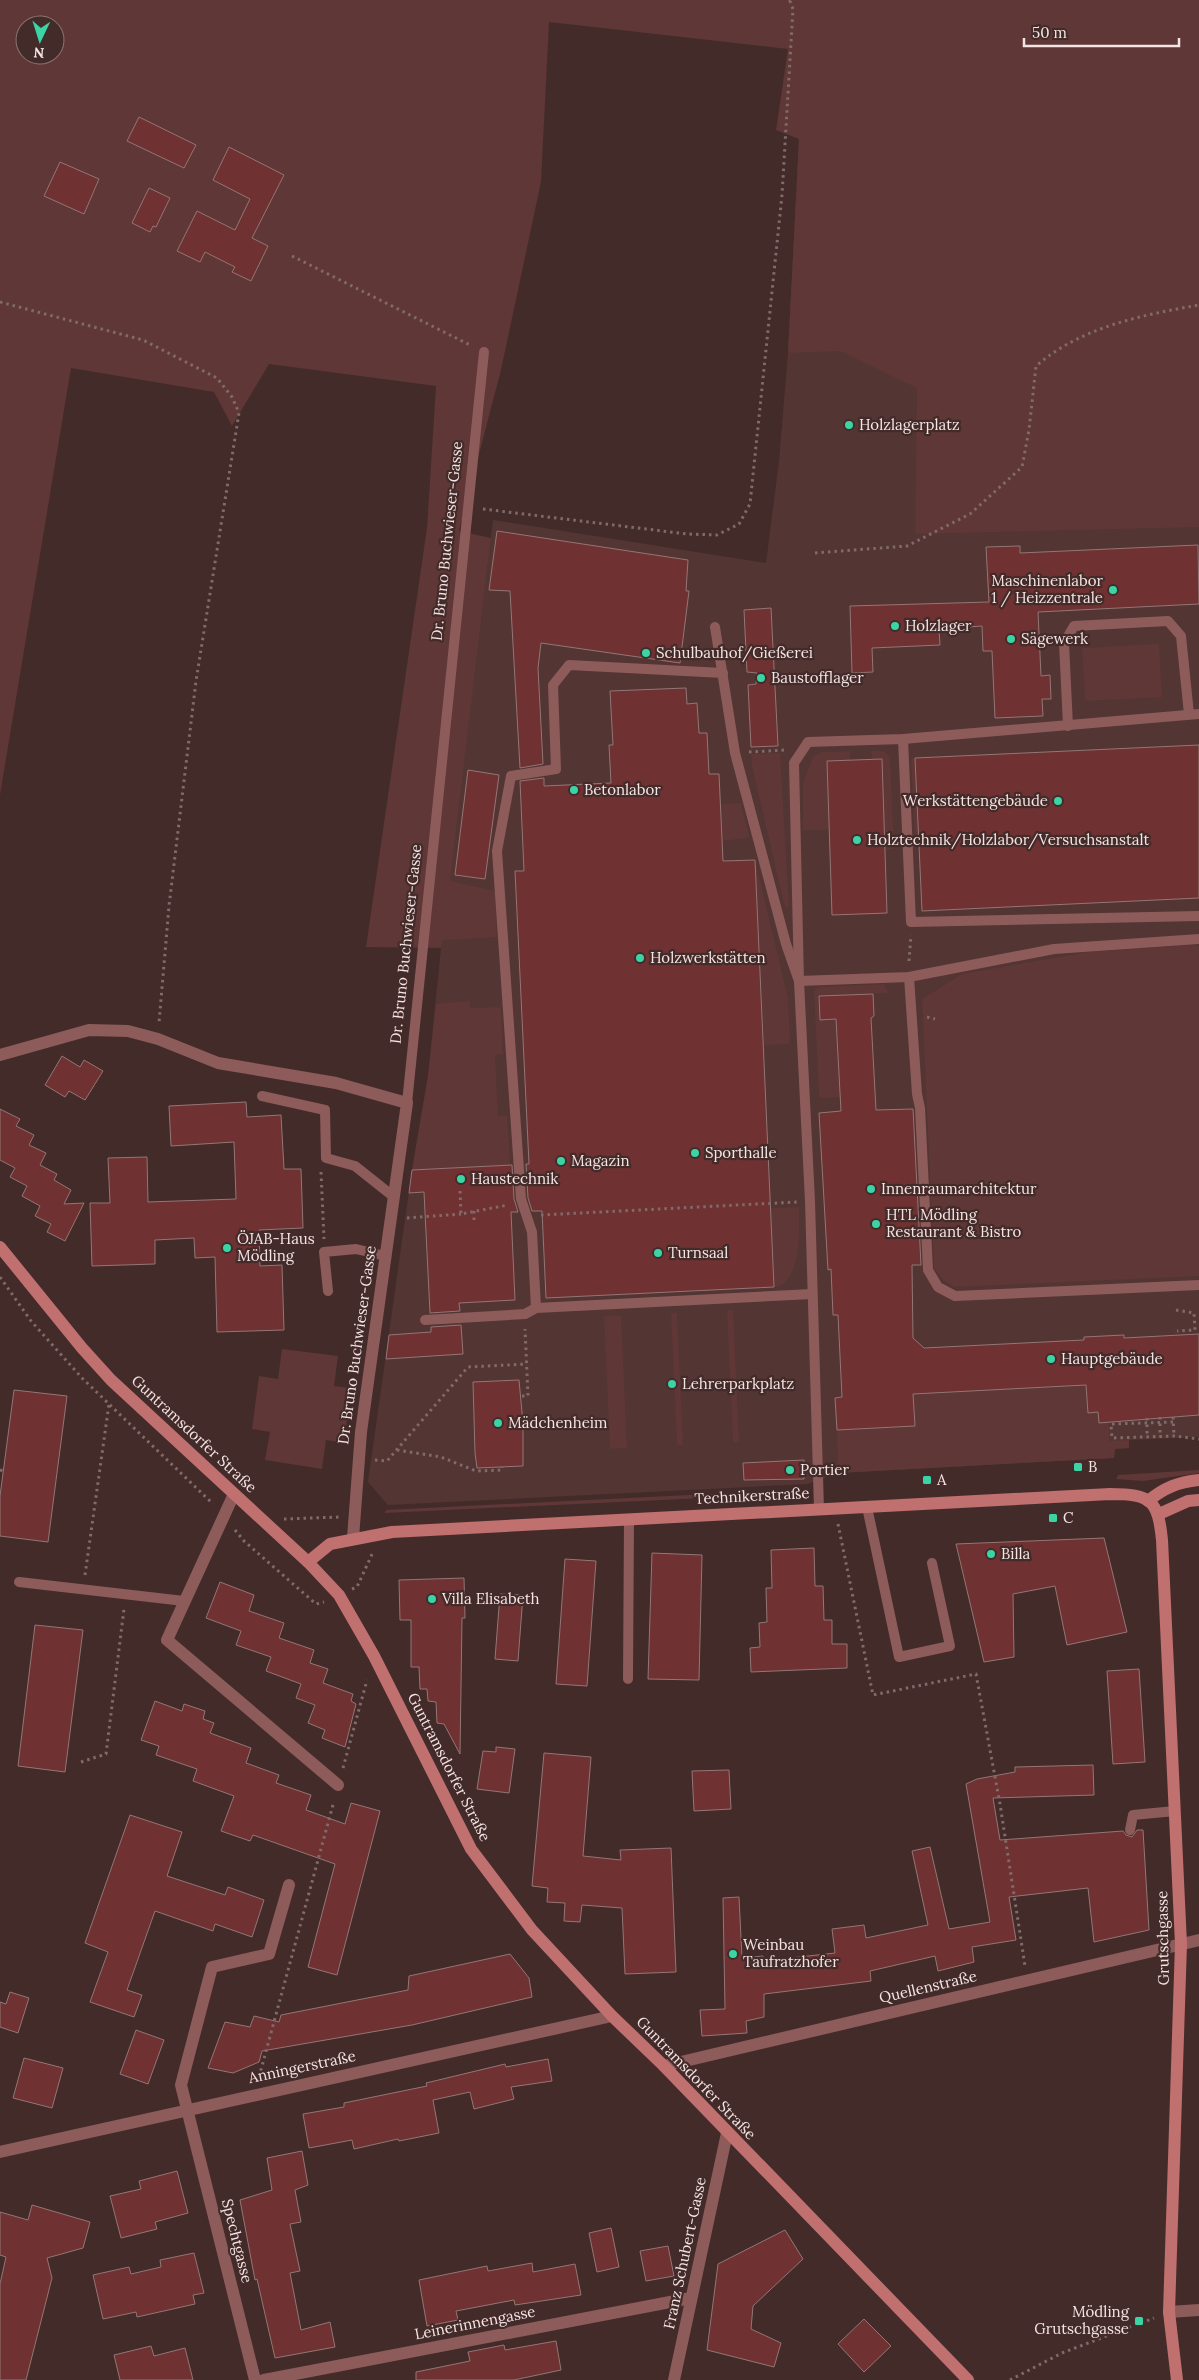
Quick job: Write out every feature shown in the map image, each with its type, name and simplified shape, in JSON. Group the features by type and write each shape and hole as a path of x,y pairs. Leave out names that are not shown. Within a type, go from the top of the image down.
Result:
{"street":[{"path":"0,1055 89,1030 128,1031 158,1039 218,1063 336,1083 407,1102"},
{"name":"Dr. Bruno Buchwieser-Gasse","path":"353,1538 361,1432 407,1102"},
{"name":"Guntramsdorfer Straße","path":"0,1247 82,1348 111,1380 308,1562 339,1595 374,1656 472,1848 532,1930 612,2016 664,2066 968,2380"},
{"path":"1199,1480 1180,1482 1161,1490 1148,1500 1159,1514 1188,1501 1199,1500"},
{"path":"234,1494 166,1640 338,1785"},
{"name":"Technikerstraße","path":"308,1562 330,1544 353,1538 392,1532 1110,1494 1131,1494 1148,1500"},
{"name":"Grutschgasse","path":"1159,1514 1162,1540 1181,1944 1169,2312 1177,2380"},
{"name":"Spechtgasse","path":"256,2380 181,2085 212,1966 269,1954 288,1885"},
{"name":"Quellenstraße","path":"664,2066 1199,1940"},
{"name":"Anningerstraße","path":"0,2152 186,2109 612,2016"},
{"name":"Franz Schubert-Gasse","path":"674,2380 727,2133"},
{"name":"Leinerinnengasse","path":"264,2380 691,2298"},
{"path":"1169,2312 1199,2310"}],"lane":[{"name":"Dr. Bruno Buchwieser-Gasse","path":"407,1102 466,507 484,352"},
{"path":"819,1509 810,1201 799,981 794,763 808,742 903,739 1068,726 1194,714 1181,636 1168,621 1074,626 1064,643 1068,726"},
{"path":"715,627 735,753 786,944 799,981"},
{"path":"536,1308 532,1232 521,1198 497,852 511,776 556,769 553,684 569,665 723,673"},
{"path":"903,739 911,922 1199,916"},
{"path":"799,981 909,977 1054,949 1199,939"},
{"path":"909,977 917,1094 920,1108 928,1270 938,1287 955,1296 1199,1285"},
{"path":"262,1096 325,1110 326,1158 355,1166 394,1196"},
{"path":"328,1291 324,1252 356,1249 385,1256"},
{"path":"425,1320 525,1314 536,1308 812,1294"},
{"path":"867,1506 899,1657 950,1646 932,1563"},
{"path":"628,1519 628,1679"},
{"path":"19,1582 184,1602"},
{"path":"1130,1830 1133,1815 1175,1811"}],"path":[{"path":"466,507 687,534 717,534 739,524 750,504 782,195 793,9 790,1 793,0"},
{"path":"292,256 484,352"},
{"path":"0,302 143,340 217,378 232,397 239,413 196,681 169,906 158,1039"},
{"path":"815,554 907,546 970,514 1022,467 1029,430 1036,366 1054,351 1083,335 1152,313 1199,305"},
{"path":"752,751 780,750"},
{"path":"909,977 911,922"},
{"path":"324,1252 320,1164 326,1158"},
{"path":"460,1191 461,1214"},
{"path":"528,1216 810,1201"},
{"path":"406,1218 461,1214 496,1206"},
{"path":"474,1211 474,1220"},
{"path":"1176,1310 1194,1313 1195,1330 1177,1331"},
{"path":"522,1396 528,1396 525,1314"},
{"path":"371,1460 387,1461 468,1367 527,1364"},
{"path":"83,1591 108,1404"},
{"path":"1173,1417 1174,1436"},
{"path":"1160,1418 1160,1437"},
{"path":"1173,1422 1160,1423 1147,1420 1111,1424 1112,1438 1174,1436 1199,1439"},
{"path":"1147,1420 1147,1437"},
{"path":"396,1450 441,1457 476,1471 502,1470 502,1467"},
{"path":"834,1508 873,1695 976,1674 1000,1804 1027,1981"},
{"path":"272,1529 285,1517 355,1516"},
{"path":"234,1528 244,1541 316,1604 324,1601"},
{"path":"356,1586 375,1549"},
{"path":"81,1762 106,1754 126,1596"},
{"path":"255,2094 374,1656"},
{"path":"1010,2380 1062,2353 1169,2312"}],"shaded area":[{"path":"0,0 1199,0 1199,527 915,534 917,388 840,351 788,353 799,139 776,130 788,49 549,22 541,182 501,370 459,531 491,538 450,881 495,891 497,937 443,940 441,948 366,947 427,528 436,386 269,364 232,426 214,392 71,368 0,795"},
{"path":"1199,0 1199,1437 1129,1440 1129,1448 1115,1449 1114,1458 838,1473 808,1484 388,1505 368,1482 412,1170 428,1076 441,948 493,520 766,563 779,461 788,353 799,139"},
{"path":"1159,644 1162,697 1085,701 1082,648"},
{"path":"850,751 850,760 829,830 803,830 803,783 813,757 822,752"},
{"path":"871,751 885,753 890,759 894,849 885,850"},
{"path":"780,753 789,906 785,908 752,766 751,754"},
{"path":"915,758 919,844 915,845 911,759"},
{"path":"741,803 749,836 747,838 722,841 721,804"},
{"path":"755,860 788,998 790,1041 788,1044 764,1045"},
{"path":"1199,946 1199,1276 955,1287 944,1281 934,1268 922,999 962,974 1088,952"},
{"path":"884,984 888,993 821,996 819,998 822,1020 836,1019 840,1097 821,1098 819,1096 814,991 818,987"},
{"path":"470,1001 470,1008 501,1007 503,1054 495,1055 498,1116 507,1115 510,1165 412,1170 428,1076 436,1004"},
{"path":"799,1207 798,1249 793,1269 782,1285 774,1287 770,1208"},
{"path":"727,1310 733,1310 739,1442 733,1443"},
{"path":"671,1313 677,1313 683,1445 677,1445"},
{"path":"621,1315 627,1448 610,1449 604,1316"},
{"path":"282,1349 338,1356 334,1386 351,1388 344,1443 326,1440 322,1469 265,1460 270,1432 252,1429 259,1376 278,1379"},
{"path":"1086,1385 1088,1413 1098,1412 1099,1422 1109,1422 1109,1441 1129,1440 1129,1448 1115,1449 1114,1458 838,1473 837,1430 915,1426 913,1394"},
{"path":"1199,1470 1199,1473 1143,1481 1116,1479 1118,1475"},
{"path":"788,1490 789,1494 385,1513 386,1510"}],"building":[{"path":"139,117 196,145 184,168 127,141"},
{"path":"229,147 284,175 252,238 268,246 251,281 232,272 235,267 205,252 200,262 177,251 197,211 235,230 250,199 213,180"},
{"path":"60,162 99,179 84,214 44,196"},
{"path":"149,188 170,198 156,227 153,226 150,232 132,223"},
{"name":"Schulbauhof/Gießerei","path":"497,531 688,560 686,591 689,591 680,663 541,643 538,668 543,764 520,768 510,591 489,590"},
{"path":"1198,545 1199,604 1038,612 1041,676 1050,675 1051,699 1042,699 1043,716 995,718 992,651 983,651 982,626 939,629 940,645 872,648 873,672 852,673 850,606 989,602 986,547 1020,546 1020,553"},
{"name":"Baustofflager","path":"771,608 778,746 751,747 748,685 756,684 757,673 747,672 744,610"},
{"path":"686,688 687,704 697,703 699,733 707,733 709,774 719,774 723,861 755,860 774,1287 546,1298 542,1211 532,1211 528,1198 526,1164 529,1164 515,871 524,871 520,781 544,778 544,786 611,783 609,745 613,745 610,691"},
{"name":"Werkstättengebäude","path":"1199,745 1199,898 922,911 915,758"},
{"name":"Holztechnik/Holzlabor/Versuchsanstalt","path":"882,759 887,913 832,915 827,761"},
{"path":"468,770 499,775 485,879 455,875"},
{"path":"873,994 874,1016 871,1018 876,1110 913,1109 921,1265 912,1265 913,1338 924,1348 1084,1340 1084,1337 1124,1335 1124,1338 1199,1334 1199,1415 1099,1423 1098,1412 1088,1413 1086,1385 913,1394 915,1426 837,1430 835,1398 842,1397 838,1315 833,1315 831,1269 828,1270 819,1113 841,1111 836,1019 820,1020 819,996"},
{"path":"62,1056 80,1067 84,1060 103,1071 85,1100 69,1091 65,1097 45,1085"},
{"name":"ÖJAB-Haus Mödling","path":"246,1102 247,1117 281,1115 284,1169 301,1169 303,1228 259,1230 260,1266 282,1265 284,1330 217,1332 215,1257 195,1258 194,1238 155,1240 155,1264 92,1266 90,1203 110,1203 108,1158 147,1157 148,1202 236,1199 234,1142 171,1146 169,1106"},
{"path":"0,1109 20,1119 16,1126 34,1135 29,1145 46,1153 40,1165 57,1174 54,1180 71,1190 64,1204 84,1203 65,1241 47,1232 51,1224 35,1216 40,1206 22,1196 27,1186 10,1177 15,1168 0,1160"},
{"path":"512,1165 514,1199 518,1212 511,1212 515,1300 459,1303 460,1311 430,1313 424,1192 409,1193 412,1170"},
{"path":"461,1325 463,1354 386,1359 389,1335 431,1332 431,1327"},
{"name":"Mädchenheim","path":"519,1380 523,1423 523,1466 477,1468 473,1382"},
{"path":"14,1390 67,1396 48,1542 0,1536 0,1496"},
{"path":"804,1460 804,1479 744,1480 743,1463"},
{"path":"1104,1538 1127,1632 1067,1645 1055,1586 1013,1594 1014,1657 984,1662 956,1544"},
{"path":"814,1548 815,1586 823,1586 824,1620 832,1620 832,1644 847,1644 847,1668 751,1672 750,1648 760,1647 759,1623 767,1622 766,1588 772,1588 771,1550"},
{"path":"652,1553 702,1555 699,1680 648,1679"},
{"path":"565,1559 596,1561 587,1686 556,1684"},
{"path":"464,1578 465,1618 462,1618 460,1754 444,1724 437,1723 436,1702 428,1701 427,1689 420,1689 419,1667 411,1667 411,1620 400,1620 399,1580"},
{"path":"220,1582 254,1595 249,1611 284,1623 279,1638 314,1650 310,1663 328,1669 323,1683 353,1694 351,1701 356,1704 345,1747 322,1738 325,1730 308,1723 315,1705 296,1698 301,1684 266,1671 271,1657 236,1645 241,1631 206,1618"},
{"path":"500,1594 523,1595 518,1661 495,1659"},
{"path":"35,1625 83,1630 65,1772 18,1766"},
{"path":"1139,1669 1145,1762 1113,1764 1107,1671"},
{"path":"155,1701 182,1711 184,1704 205,1711 203,1719 214,1723 210,1733 251,1748 246,1763 279,1775 276,1783 311,1795 306,1810 345,1824 351,1803 380,1811 337,1975 308,1967 335,1864 253,1835 250,1841 221,1831 234,1796 193,1781 197,1769 156,1755 159,1746 141,1740"},
{"path":"496,1747 515,1749 509,1793 477,1789 483,1751 496,1752"},
{"path":"544,1753 591,1757 583,1856 621,1860 620,1850 671,1848 676,1972 625,1974 622,1908 582,1905 580,1922 564,1921 565,1903 547,1902 548,1888 532,1886"},
{"path":"1093,1765 1094,1795 993,1798 1000,1840 1123,1831 1126,1835 1132,1837 1137,1830 1143,1830 1149,1930 1094,1942 1088,1888 1009,1897 1016,1940 972,1947 974,1962 938,1971 935,1956 870,1971 871,1981 764,1994 764,2017 746,2021 747,2033 702,2036 700,2010 725,2009 723,1898 739,1897 742,1958 763,1956 763,1961 835,1953 832,1929 864,1925 866,1938 928,1925 912,1851 930,1847 949,1929 990,1922 966,1784 977,1779 1015,1772 1015,1767"},
{"path":"729,1770 731,1809 694,1811 692,1771"},
{"path":"130,1815 182,1832 167,1876 225,1895 228,1887 264,1900 252,1937 215,1924 213,1931 155,1911 127,1990 142,1995 134,2017 90,2002 108,1952 85,1943"},
{"path":"510,1954 529,1978 532,1997 412,2025 262,2051 259,2062 233,2073 208,2068 225,2022 250,2027 254,2016 279,2022 281,2015 408,1990 409,1976"},
{"path":"10,1992 29,1998 18,2033 0,2027 0,2002 6,2004"},
{"path":"136,2030 164,2040 148,2084 120,2074"},
{"path":"24,2058 63,2068 52,2108 13,2098"},
{"path":"548,2059 552,2081 511,2087 514,2099 474,2109 470,2092 433,2100 439,2133 399,2141 398,2139 354,2149 352,2140 309,2148 303,2114 344,2107 344,2103 427,2086 426,2083 505,2064 506,2067"},
{"path":"302,2151 308,2185 295,2190 301,2222 290,2224 300,2271 290,2273 301,2330 330,2322 335,2347 275,2358 257,2279 255,2280 240,2200 272,2190 267,2158"},
{"path":"177,2171 188,2213 155,2222 157,2229 121,2238 110,2196 141,2189 139,2181"},
{"path":"32,2205 90,2222 83,2248 47,2258 52,2278 26,2380 0,2380 0,2284 6,2257 0,2255 0,2212 28,2220"},
{"path":"611,2228 619,2267 597,2272 589,2233"},
{"path":"785,2230 803,2259 753,2306 751,2329 781,2343 774,2367 707,2350 718,2264"},
{"path":"668,2246 674,2276 646,2281 640,2251"},
{"path":"194,2253 204,2293 193,2295 195,2304 137,2317 136,2312 103,2319 93,2275 129,2267 131,2274 161,2267 160,2260"},
{"path":"532,2263 533,2272 575,2264 581,2295 515,2305 514,2300 456,2311 458,2320 427,2326 419,2280 487,2266 488,2271"},
{"path":"864,2319 891,2346 864,2372 838,2344"},
{"path":"556,2341 561,2370 514,2380 416,2380 416,2372 470,2361 468,2352 504,2345 505,2350"},
{"path":"151,2346 154,2356 185,2348 193,2380 120,2380 114,2355"}],"place":[{"name":"Holzlagerplatz","path":"849,425"},
{"name":"Maschinenlabor 1 / Heizzentrale","path":"1113,590"},
{"name":"Holzlager","path":"895,626"},
{"name":"Sägewerk","path":"1011,639"},
{"name":"Schulbauhof/Gießerei","path":"646,653"},
{"name":"Baustofflager","path":"761,678"},
{"name":"Betonlabor","path":"574,790"},
{"name":"Werkstättengebäude","path":"1058,801"},
{"name":"Holztechnik/Holzlabor/Versuchsanstalt","path":"857,840"},
{"name":"Holzwerkstätten","path":"640,958"},
{"name":"Sporthalle","path":"695,1153"},
{"name":"Magazin","path":"561,1161"},
{"name":"Haustechnik","path":"461,1179"},
{"name":"Innenraumarchitektur","path":"871,1189"},
{"name":"HTL Mödling Restaurant & Bistro","path":"876,1224"},
{"name":"ÖJAB-Haus Mödling","path":"227,1248"},
{"name":"Turnsaal","path":"658,1253"},
{"name":"Hauptgebäude","path":"1051,1359"},
{"name":"Lehrerparkplatz","path":"672,1384"},
{"name":"Mädchenheim","path":"498,1423"},
{"name":"B","path":"1078,1467"},
{"name":"Portier","path":"790,1470"},
{"name":"A","path":"927,1480"},
{"name":"C","path":"1053,1518"},
{"name":"Billa","path":"991,1554"},
{"name":"Villa Elisabeth","path":"432,1599"},
{"name":"Weinbau Taufratzhofer","path":"733,1954"},
{"name":"Mödling Grutschgasse","path":"1139,2321"}]}
